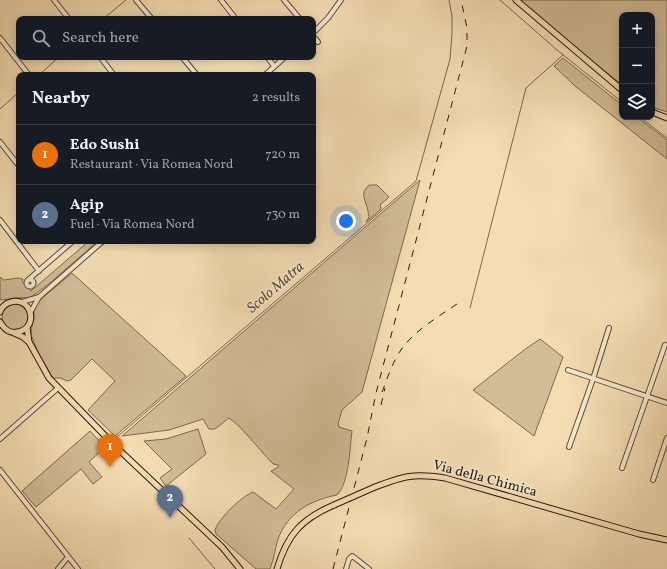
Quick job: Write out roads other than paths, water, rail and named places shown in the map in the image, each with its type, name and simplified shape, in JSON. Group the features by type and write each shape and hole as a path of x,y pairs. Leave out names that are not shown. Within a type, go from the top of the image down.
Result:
{"main road":[{"path":"516,0 619,87"},
{"path":"655,113 667,118"},
{"path":"0,312 1,308 7,303 14,301 22,302 27,307 31,320 27,328 20,332 13,333"},
{"path":"0,302 7,303"},
{"path":"0,322 3,328 23,337 29,342"},
{"path":"27,328 29,342 49,378 115,446 222,547 240,569"},
{"name":"Via della Chimica","path":"276,567 283,550 295,530 307,519 316,513 375,487 406,476 424,475 445,478 632,533 667,540"},
{"path":"227,553 236,569"}],"street":[{"path":"54,0 67,16"},
{"path":"137,0 150,16"},
{"path":"221,0 234,16"},
{"path":"284,0 297,16"},
{"path":"316,31 328,18 341,0"},
{"path":"0,38 16,58"},
{"path":"17,60 27,72"},
{"path":"102,60 112,72"},
{"path":"184,60 194,72"},
{"path":"269,60 274,66"},
{"path":"268,72 281,60"},
{"path":"655,113 667,115"},
{"path":"0,142 16,162"},
{"path":"0,220 16,241"},
{"path":"19,244 39,270"},
{"path":"28,280 69,244"},
{"path":"30,313 39,297 99,244"},
{"path":"22,302 39,297"},
{"path":"569,447 609,328"},
{"path":"622,468 665,345"},
{"path":"568,370 667,403"},
{"path":"0,439 58,388"},
{"path":"653,480 667,438"},
{"path":"0,470 78,569"},
{"path":"346,569 349,559 352,556 369,569"},
{"path":"58,569 68,557"}],"waterway":[{"path":"107,16 126,0"},
{"name":"Scolo Matra","path":"117,437 416,181 450,59 452,16 449,0"},
{"path":"500,0 557,50 619,100"},
{"path":"470,308 526,88 563,55"},
{"path":"42,72 56,60"},
{"path":"0,109 16,95"},
{"path":"644,120 667,138"},
{"name":"Scolo Matra","path":"189,538 215,569"}],"railway":[{"path":"333,569 367,438 376,393 467,46 467,28 461,0"},
{"path":"382,392 399,352 403,347 421,329 457,304"},
{"path":"381,405 385,388"}],"place":[{"name":"Edo Sushi","path":"110,467"},
{"name":"Agip","path":"170,518"}]}
